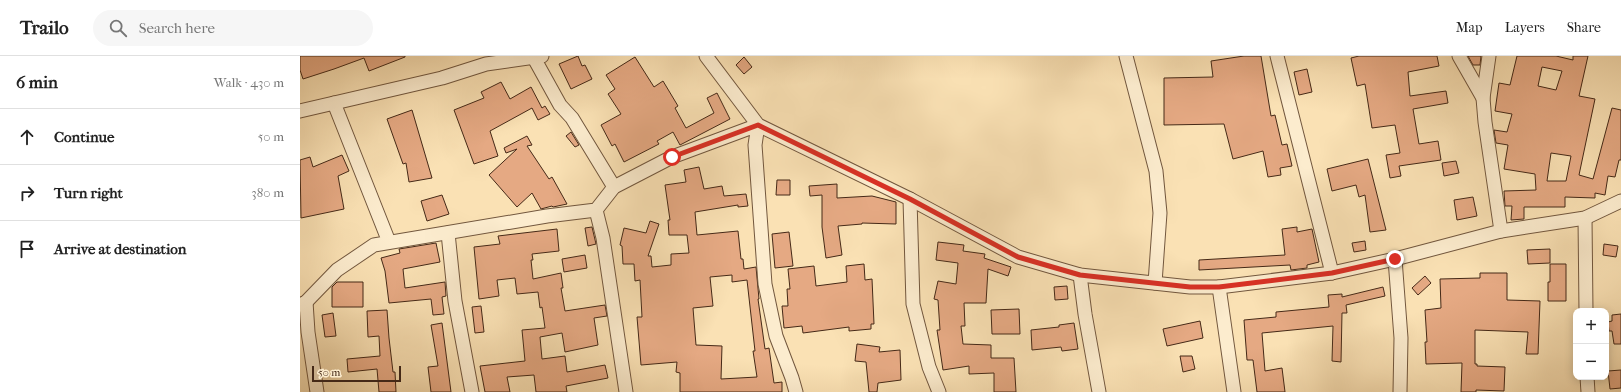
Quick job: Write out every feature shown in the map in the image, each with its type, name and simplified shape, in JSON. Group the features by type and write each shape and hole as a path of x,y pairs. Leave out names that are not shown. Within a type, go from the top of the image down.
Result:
{"street":[{"path":"706,56 758,125 910,199 1018,257 1080,275 1190,287 1219,287 1332,273 1395,259 1501,230 1585,218 1621,200"},
{"path":"1126,56 1156,171 1160,213 1155,283"},
{"path":"1277,56 1332,273"},
{"path":"1459,56 1483,98"},
{"path":"1489,56 1483,98 1485,122 1501,230"},
{"path":"300,111 442,78 484,60 538,57 560,105 572,118 614,187"},
{"path":"334,103 389,242"},
{"path":"317,392 303,303 337,270 374,245 547,216 596,210 614,187 672,157 758,125"},
{"path":"758,125 755,145 765,284 776,336 796,392"},
{"path":"910,199 913,304 929,367 940,392"},
{"path":"596,210 603,238 626,392"},
{"path":"1585,218 1586,308"},
{"path":"448,233 455,301 472,392"},
{"path":"1395,259 1401,338 1400,392"},
{"path":"1080,275 1085,314 1099,392"},
{"path":"1219,287 1234,392"},
{"path":"1587,380 1588,392"}],"building":[{"path":"300,56 405,57 369,71 364,58 303,79 300,70"},
{"path":"578,56 582,66 585,65 592,79 571,89 559,64"},
{"path":"1244,56 1261,56 1271,116 1275,115 1282,145 1287,144 1292,166 1280,168 1281,175 1268,177 1263,151 1233,159 1224,124 1164,125 1164,78 1213,77 1211,61"},
{"path":"1359,56 1437,56 1439,66 1408,72 1410,96 1446,91 1448,103 1413,109 1419,144 1438,141 1441,160 1399,166 1401,176 1390,178 1386,155 1400,153 1395,125 1372,128 1365,84 1357,86 1351,58"},
{"path":"1468,56 1481,56 1480,65 1473,65"},
{"path":"1517,56 1556,56 1573,60 1573,56 1588,56 1579,96 1595,99 1579,175 1593,179 1612,108 1621,110 1621,160 1619,160 1615,177 1608,176 1605,195 1595,193 1595,198 1565,197 1565,207 1524,207 1524,219 1511,220 1512,206 1505,206 1504,191 1536,190 1535,174 1504,169 1508,145 1496,143 1494,130 1507,132 1512,114 1495,111 1499,83 1510,85","holes":["1542,67 1562,71 1556,90 1538,86","1551,153 1571,156 1566,181 1547,181"]},
{"path":"635,57 654,87 663,81 678,106 675,108 686,128 714,113 707,98 717,93 730,119 680,145 673,132 657,141 659,144 624,162 615,144 612,146 601,125 621,114 608,94 615,89 606,75"},
{"path":"744,57 752,67 744,74 736,65"},
{"path":"1307,69 1312,92 1299,95 1294,72"},
{"path":"501,82 510,99 531,87 542,108 545,106 550,114 538,120 532,108 490,131 498,156 474,164 454,110 484,98 481,92"},
{"path":"412,110 432,178 409,182 406,163 403,164 387,119"},
{"path":"571,132 579,145 575,147 566,136"},
{"path":"527,136 532,145 527,146 549,179 552,177 567,204 541,209 532,193 517,207 489,175 517,149 506,153 504,148"},
{"path":"342,155 349,171 338,176 344,209 301,218 300,160 310,157 313,167"},
{"path":"1368,159 1386,230 1370,232 1365,195 1359,197 1356,185 1332,191 1327,169"},
{"path":"1456,161 1459,173 1444,176 1442,163"},
{"path":"699,167 704,189 722,186 724,196 746,194 748,206 738,207 738,205 695,212 697,235 738,231 741,259 743,259 744,269 756,267 758,299 765,349 769,348 774,383 782,382 782,392 680,392 680,373 676,372 677,362 641,365 637,317 642,317 640,280 635,281 634,264 623,264 622,246 620,245 624,228 646,233 650,221 659,224 648,256 651,256 652,267 671,265 671,254 689,253 687,235 669,235 668,220 670,220 665,185 686,182 684,170","holes":["732,275 732,282 747,280 755,351 753,351 757,377 721,379 722,346 696,345 693,308 713,306 710,277"]},
{"path":"777,180 790,180 790,195 776,195"},
{"path":"837,184 837,198 872,196 896,202 896,224 862,223 838,226 842,255 826,258 822,227 822,195 810,196 809,186"},
{"path":"442,195 449,214 427,221 421,201"},
{"path":"1473,197 1477,216 1457,220 1454,200"},
{"path":"592,227 596,244 588,246 585,228"},
{"path":"1297,227 1297,232 1312,229 1319,262 1307,265 1307,268 1291,270 1290,265 1199,270 1199,260 1285,255 1282,229"},
{"path":"557,229 559,251 532,254 533,260 531,260 533,279 561,273 563,288 561,288 565,311 605,305 607,316 594,318 598,345 565,352 562,333 540,337 542,359 565,356 567,372 605,365 608,378 566,386 567,392 536,392 534,375 507,377 510,392 485,392 480,366 525,361 522,330 545,328 538,292 517,294 515,278 497,280 499,296 479,299 474,247 500,244 498,236"},
{"path":"789,232 793,266 775,268 772,234"},
{"path":"1365,241 1366,250 1354,252 1352,243"},
{"path":"938,242 964,245 963,251 985,254 984,258 1011,267 1008,276 988,269 986,303 964,303 965,326 961,326 963,344 991,345 991,358 1014,358 1016,392 994,392 994,373 969,374 969,366 943,370 937,330 940,330 938,300 934,299 938,281 956,284 958,263 936,260"},
{"path":"436,243 440,262 403,269 405,288 445,282 446,296 442,297 444,314 433,315 431,299 389,303 385,271 381,258 400,253 399,249"},
{"path":"1604,244 1618,246 1616,257 1603,255"},
{"path":"1550,249 1550,263 1528,264 1527,250"},
{"path":"585,255 587,268 564,272 562,259"},
{"path":"864,264 865,280 872,279 874,324 871,324 871,329 849,331 849,327 803,333 802,326 784,328 782,306 788,306 787,289 790,289 788,269 814,266 816,286 847,282 846,266"},
{"path":"1550,264 1566,264 1566,301 1548,301"},
{"path":"1480,273 1507,273 1507,300 1540,301 1538,354 1526,354 1528,332 1475,330 1475,364 1477,364 1477,366 1505,367 1504,391 1476,390 1476,392 1461,392 1462,363 1426,364 1425,342 1427,342 1425,310 1441,308 1440,279 1480,278"},
{"path":"1425,276 1431,283 1418,295 1412,288"},
{"path":"337,282 363,282 363,307 332,307 332,287"},
{"path":"1067,286 1068,299 1055,300 1054,287"},
{"path":"1383,287 1385,296 1346,305 1347,313 1342,313 1341,362 1332,361 1333,326 1262,333 1265,371 1282,368 1285,392 1257,392 1253,360 1247,360 1244,320 1276,317 1276,312 1329,307 1328,295 1342,294 1342,297"},
{"path":"481,306 484,332 475,333 472,307"},
{"path":"1019,309 1020,334 992,334 991,310"},
{"path":"387,310 396,392 379,392 377,369 348,372 347,359 380,356 379,336 368,337 367,311"},
{"path":"333,313 336,336 325,337 322,315"},
{"path":"1621,314 1621,344 1614,344 1612,331 1609,331 1609,322 1612,321 1612,315"},
{"path":"1200,321 1203,338 1167,346 1163,329"},
{"path":"442,323 451,392 431,392 428,367 438,366 431,325"},
{"path":"1074,323 1078,349 1062,351 1061,347 1032,350 1031,330 1059,327 1059,325"},
{"path":"857,344 880,347 879,352 900,350 901,380 878,383 877,392 869,392 866,362 855,361"},
{"path":"1180,356 1192,356 1195,369 1183,372"},
{"path":"1621,370 1621,388 1610,389 1609,371"}],"route":[{"path":"672,157 758,125 910,199 968,232 1018,257 1080,275 1190,287 1219,287 1332,273 1395,259"}]}
